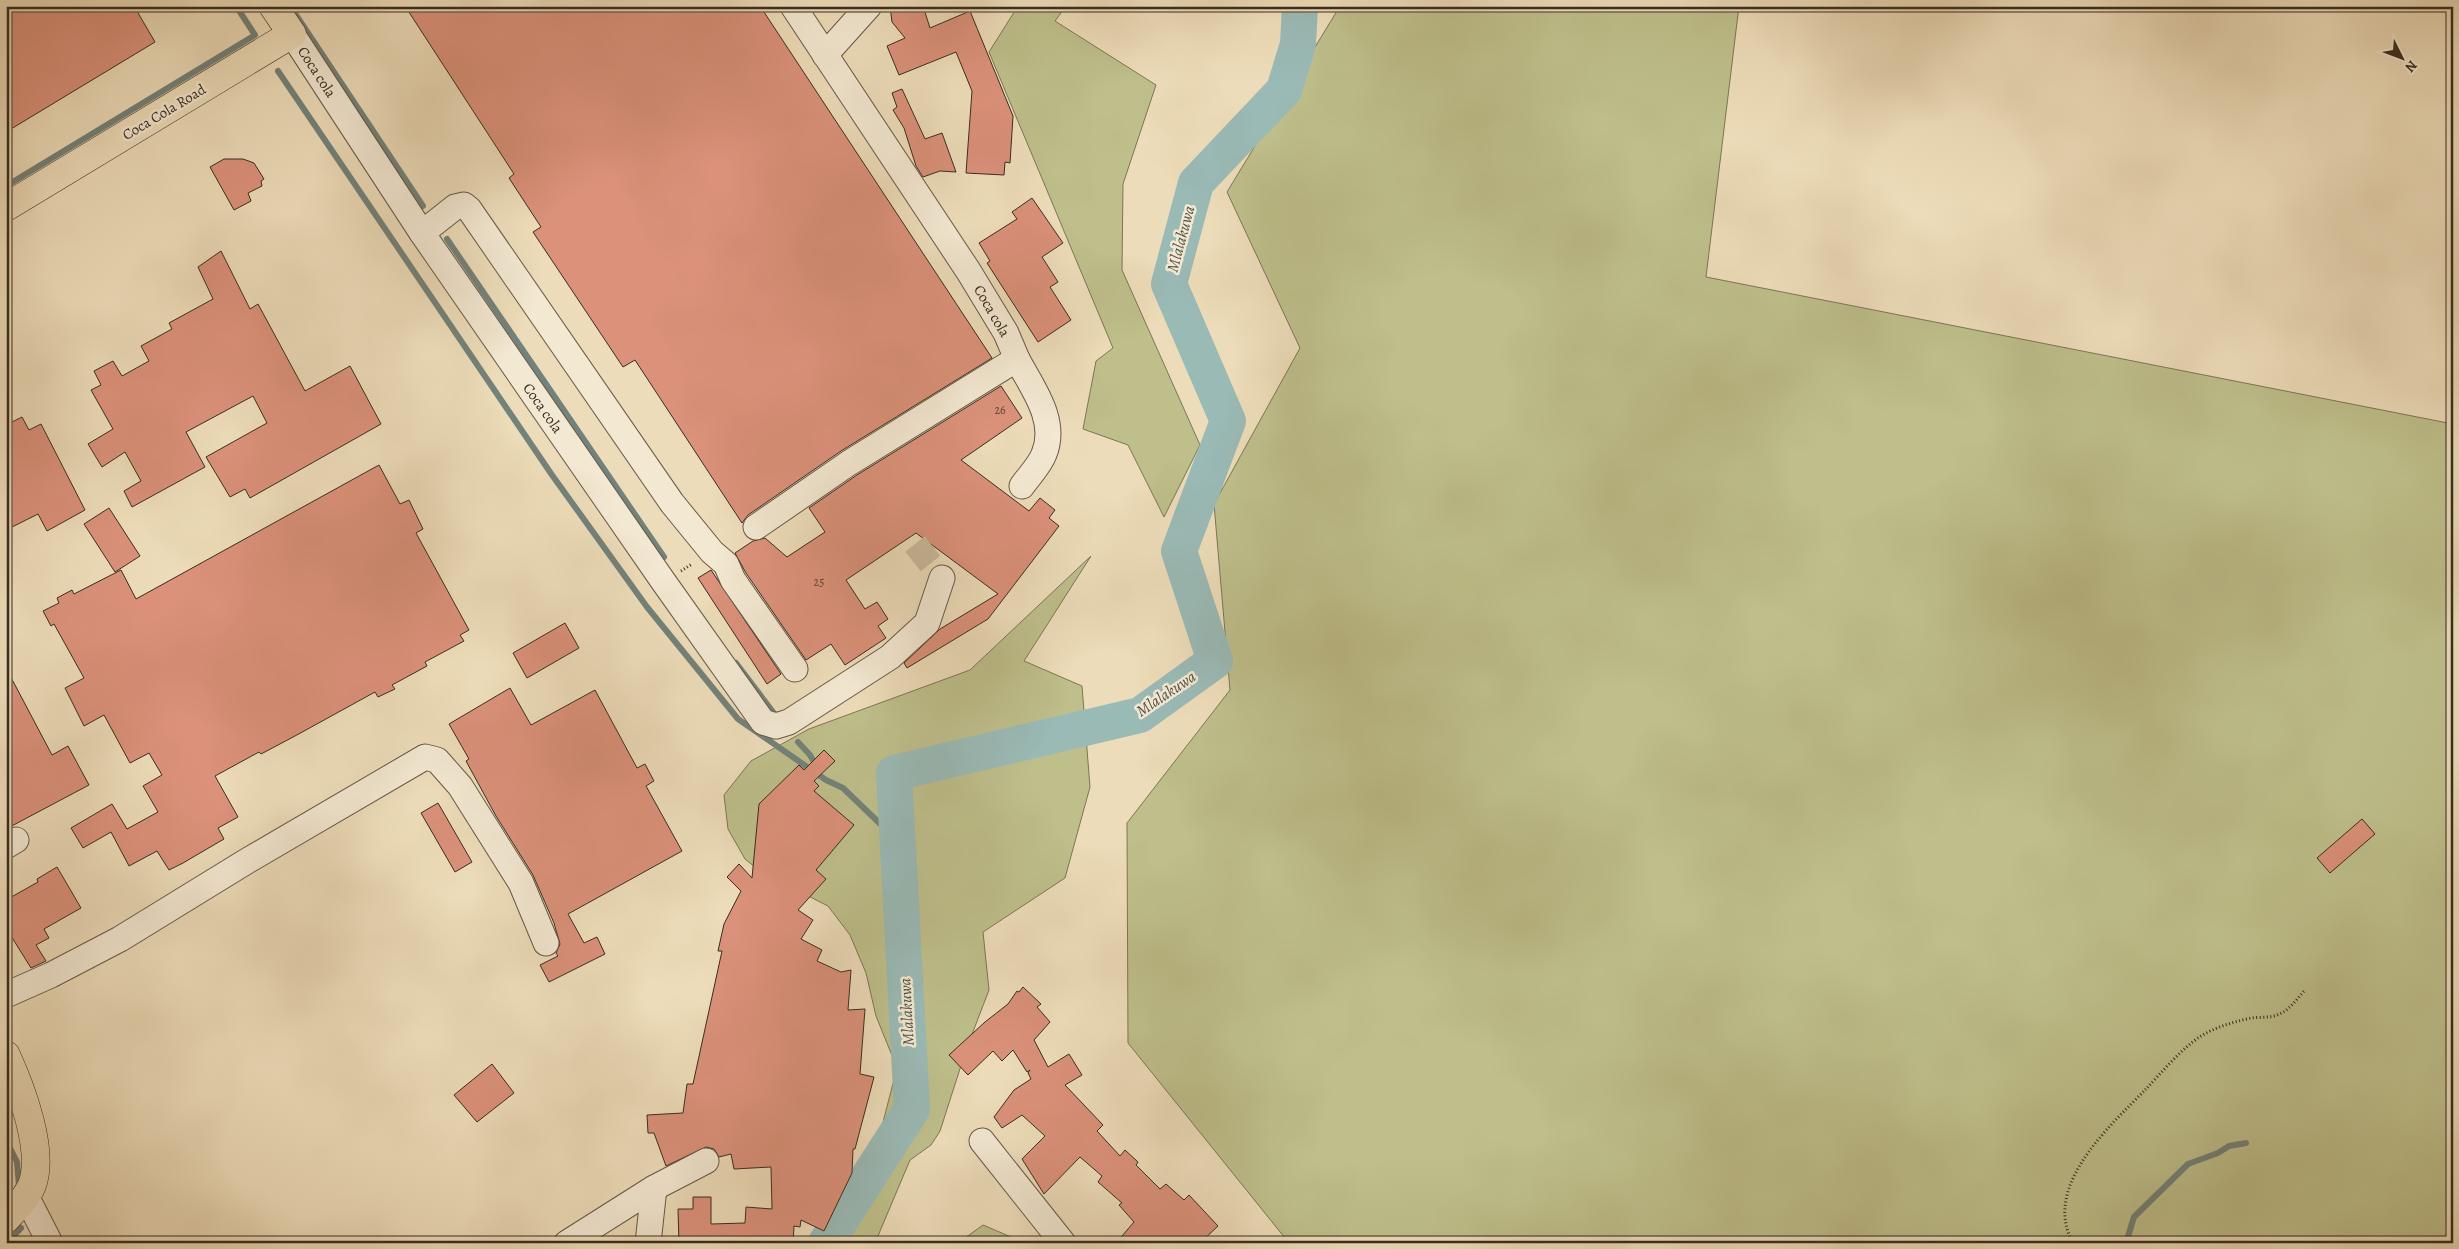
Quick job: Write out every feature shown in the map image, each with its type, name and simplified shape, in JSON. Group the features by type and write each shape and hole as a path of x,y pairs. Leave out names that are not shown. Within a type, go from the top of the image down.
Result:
{"main road":[{"path":"273,6 292,34"},
{"name":"Coca Cola Road","path":"6,207 292,34"},
{"path":"6,1055 26,1112 36,1154 36,1171 32,1186 26,1196 6,1218"}],"street":[{"name":"Coca cola","path":"793,6 969,272 1006,333 1017,359 1046,413 1050,435 1044,455 1022,486"},
{"path":"825,55 869,6"},
{"name":"Coca cola","path":"292,34 422,234 759,718 768,725 776,726 789,722 890,657 927,624 942,578"},
{"path":"422,234 455,207 464,205 470,209 672,503 712,552 726,564 733,580 795,669"},
{"path":"756,527 849,463 1017,359"},
{"path":"6,995 51,975 120,940 247,862 425,757 437,760 460,786 521,883 546,943"},
{"path":"982,1141 1063,1243"},
{"path":"567,1243 654,1188 706,1161"},
{"path":"648,1243 654,1188"},
{"path":"26,1196 50,1243"}],"path":[{"path":"2073,1243 2070,1237 2065,1210 2072,1179 2090,1148 2157,1077 2199,1037 2222,1025 2277,1015 2293,1005 2305,990"}],"green space":[{"path":"1018,6 1066,6 1055,21 1156,85 1123,184 1122,270 1200,445 1164,517 1128,445 1083,429 1096,361 1113,348 989,52"},
{"path":"1340,6 1739,6 1706,277 2453,424 2453,1243 1289,1243 1128,1043 1127,823 1230,690 1214,504 1300,348 1227,192"},
{"path":"1091,556 1024,661 1082,686 1090,787 1065,878 983,932 989,990 966,1050 940,1131 931,1145 910,1160 875,1243 818,1243 839,1217 864,1173 882,1126 897,1068 876,1016 866,973 850,935 828,906 761,872 745,859 728,829 724,795 751,761 809,729 970,670"},
{"path":"983,1225 1025,1243 958,1243"}],"building":[{"path":"6,6 134,6 155,42 6,132"},
{"path":"405,6 760,6 992,358 841,451 748,515 742,523 635,360 623,367 533,232 541,227 509,178 514,174"},
{"path":"890,6 923,6 930,28 970,11 1013,116 1010,163 1005,162 1004,175 966,173 972,91 956,52 899,75 887,46 905,38 892,22"},
{"path":"902,89 925,139 942,133 956,172 940,171 923,177 916,166 904,128 893,110 897,107 892,93"},
{"path":"224,159 243,159 254,163 264,179 261,181 262,186 248,193 251,201 234,210 210,167"},
{"path":"1032,198 1063,243 1042,257 1058,282 1050,287 1071,320 1038,342 987,263 990,261 979,243 1017,219 1012,212"},
{"path":"221,251 250,309 258,304 305,391 350,366 381,424 250,498 245,489 230,497 206,457 267,423 253,396 186,432 205,467 132,507 124,491 141,481 125,452 102,467 88,444 113,429 91,390 101,385 94,371 113,361 122,376 149,361 141,346 172,329 169,323 213,299 198,267"},
{"path":"1001,386 1022,418 961,460 1029,511 1040,498 1055,510 1049,518 1059,526 988,619 907,668 904,663 940,629 998,594 916,533 846,580 865,609 877,602 888,619 878,626 886,638 845,665 831,644 806,660 746,573 735,553 753,541 765,538 787,557 825,532 809,508 857,475"},
{"path":"22,417 29,430 41,424 85,510 47,531 38,514 6,530 6,425"},
{"path":"379,465 400,504 409,500 423,529 416,533 469,630 460,635 464,641 425,662 427,666 392,685 395,689 378,697 375,692 261,754 259,752 215,776 238,817 218,828 224,839 183,863 169,870 157,851 129,866 111,832 83,848 71,828 112,804 127,829 158,812 143,786 162,775 149,753 130,763 104,715 84,726 65,688 84,678 54,624 51,626 43,611 59,603 57,598 72,590 74,594 121,570 136,599"},
{"path":"109,508 140,556 115,572 84,524"},
{"path":"711,570 781,674 767,684 698,578"},
{"path":"565,623 579,648 527,678 513,653"},
{"path":"6,668 52,755 68,746 89,785 6,829"},
{"path":"510,688 531,725 595,690 637,768 645,764 654,781 646,786 682,851 568,914 584,943 597,937 605,954 549,982 540,965 558,956 556,953 560,944 554,923 533,875 496,816 466,761 469,759 449,724"},
{"path":"824,750 835,761 814,781 819,786 814,791 854,825 816,870 826,879 798,910 813,920 801,939 822,950 817,961 841,972 851,970 848,1010 865,1009 860,1074 874,1077 855,1149 853,1149 852,1173 824,1231 801,1220 800,1227 794,1226 793,1243 679,1243 678,1209 693,1209 693,1197 711,1197 711,1224 745,1223 746,1207 772,1209 771,1167 734,1169 731,1154 719,1157 714,1149 706,1147 666,1166 654,1133 648,1133 647,1115 683,1113 687,1084 693,1084 722,951 718,951 724,924 741,891 727,877 739,864 752,878 759,804 799,765 804,770"},
{"path":"438,803 472,862 455,872 421,813"},
{"path":"2362,819 2375,834 2330,873 2317,858"},
{"path":"57,867 81,908 44,929 49,938 36,945 46,961 31,968 6,928 6,900 38,882 37,879"},
{"path":"1023,987 1041,1004 1037,1007 1050,1022 1034,1040 1048,1067 1069,1054 1082,1075 1065,1085 1103,1125 1097,1131 1120,1156 1125,1150 1138,1162 1136,1165 1160,1189 1166,1184 1184,1200 1189,1195 1218,1226 1200,1243 1116,1243 1134,1222 1119,1205 1122,1203 1098,1182 1102,1176 1080,1157 1044,1194 1022,1159 1045,1136 1022,1115 1002,1128 994,1117 1014,1090 1031,1079 1028,1073 1030,1070 1027,1072 1013,1050 1002,1061 993,1051 968,1075 949,1055 1008,1004 1017,991 1019,992"},
{"path":"492,1064 514,1093 477,1122 454,1095"}],"waterway":[{"path":"6,186 255,35 236,6"},
{"path":"290,6 423,206"},
{"name":"Mlalakuwa","path":"826,1243 912,1109 894,773 1140,715 1215,661 1179,551 1228,421 1169,284 1196,183 1284,90 1298,44 1300,6"},
{"name":"Mlalakuwa","path":"1298,44 1302,6"},
{"path":"278,71 552,475 647,607 738,719 826,780 843,788 898,841"},
{"path":"447,239 664,557"},
{"path":"736,663 776,716"},
{"path":"798,742 810,755 817,767"},
{"path":"6,1140 17,1162 19,1185 17,1188"},
{"path":"2126,1243 2134,1217 2188,1164 2218,1153 2229,1146 2246,1143"},
{"path":"7,1243 21,1228"}],"tunnel":[{"path":"915,544 942,578"}]}
